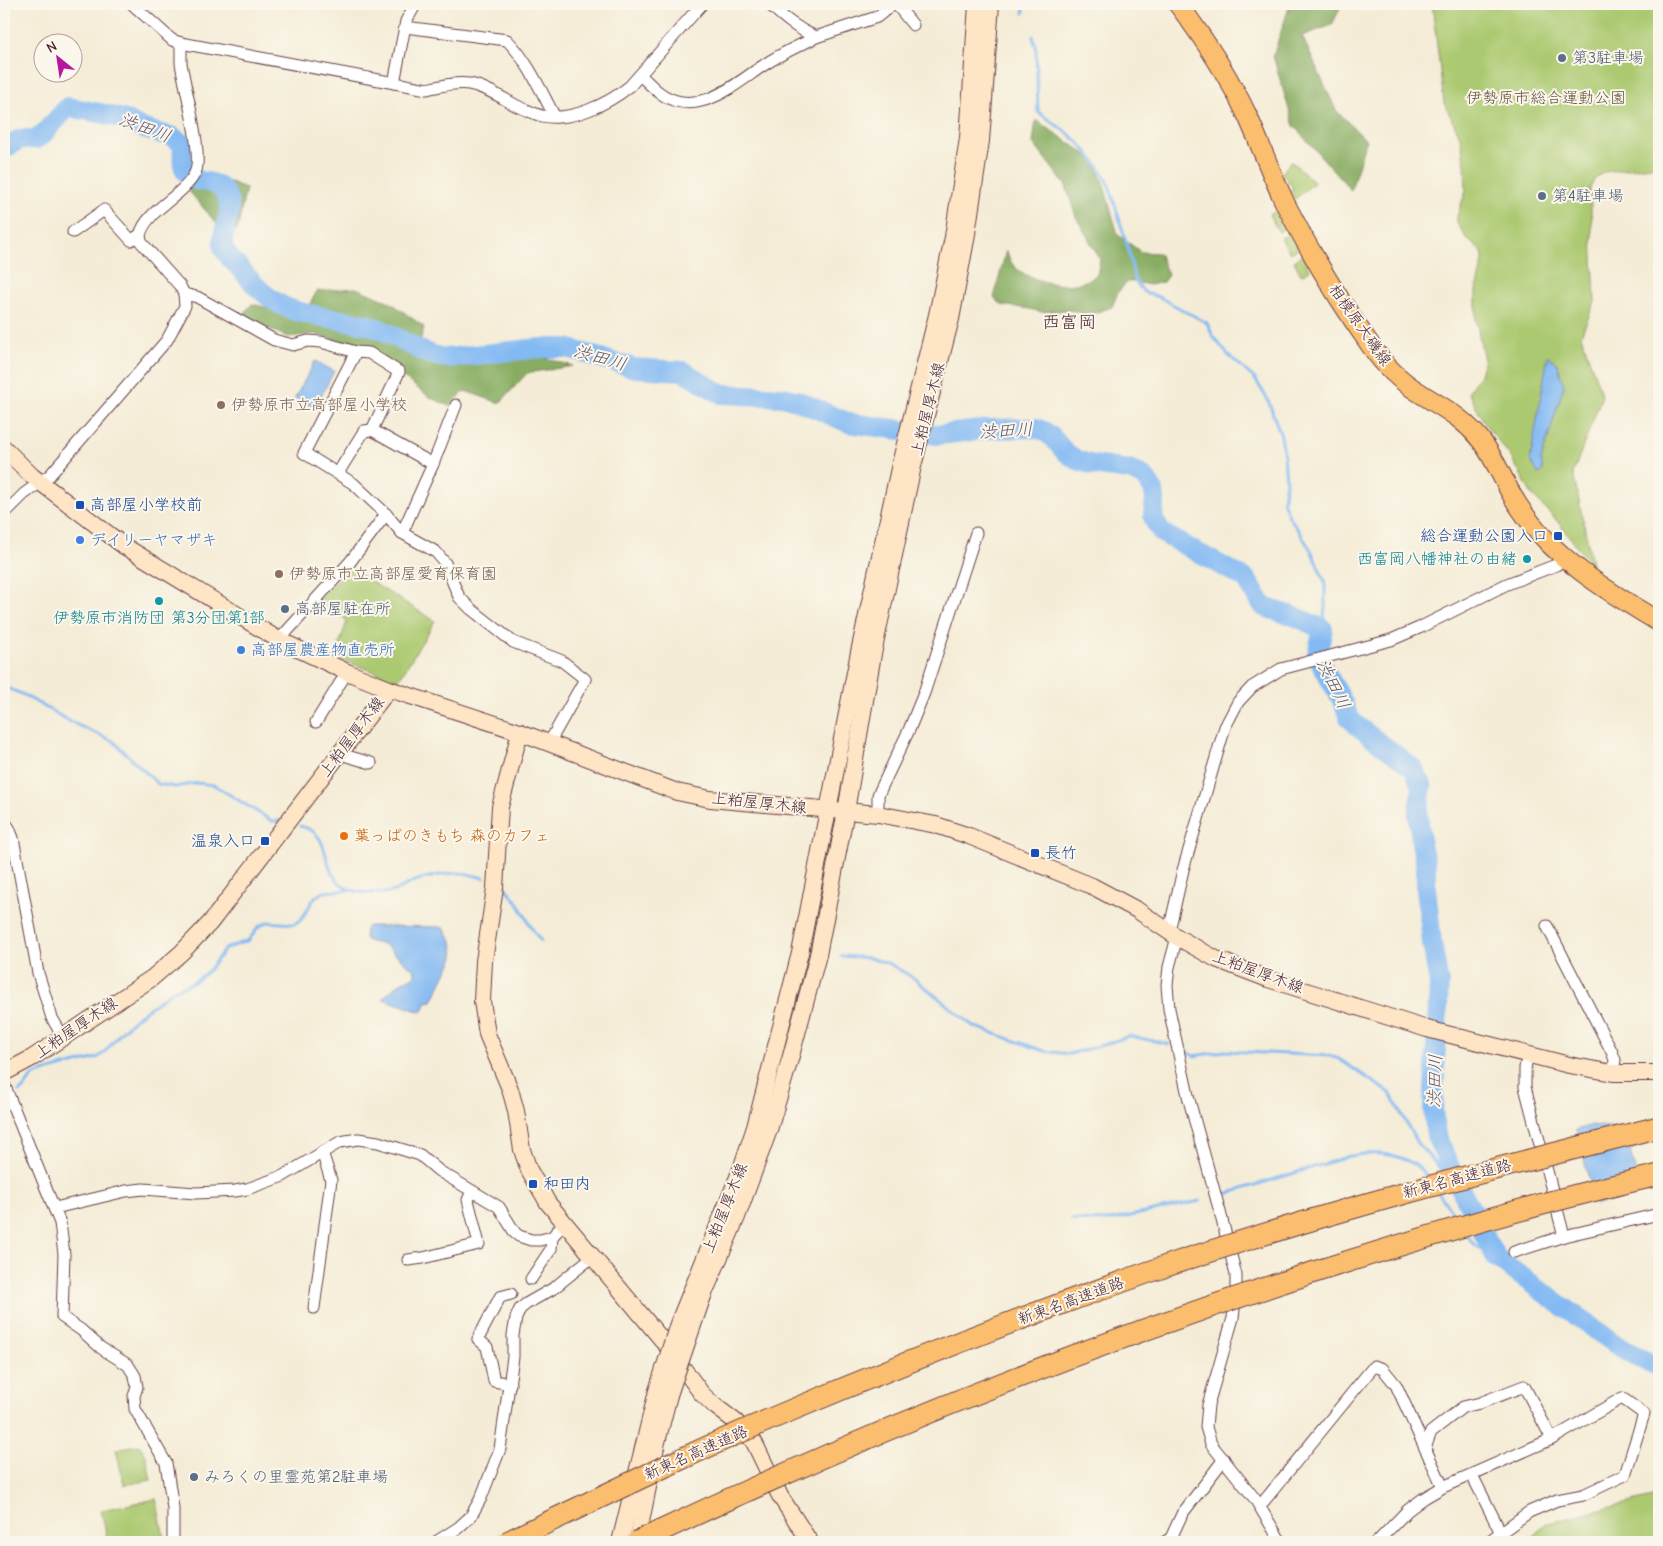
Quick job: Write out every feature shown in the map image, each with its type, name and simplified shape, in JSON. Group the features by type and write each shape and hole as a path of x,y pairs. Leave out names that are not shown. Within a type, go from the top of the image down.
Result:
{"highway":[{"name":"新東名高速道路","path":"507,1542 784,1413 1026,1317 1142,1275 1270,1233 1412,1191 1659,1127"},
{"path":"637,1542 839,1449 968,1396 1103,1344 1246,1294 1375,1253 1504,1214 1659,1175"}],"main road":[{"name":"上粕屋厚木線","path":"920,412 953,238 968,138 977,4"},
{"name":"上粕屋厚木線","path":"620,1542 663,1393 754,1127 800,953 859,652 920,412 951,319 966,240 981,141 991,4"},
{"name":"相模原大磯線","path":"1178,4 1199,31 1226,73 1248,116 1271,174 1299,230 1372,348 1386,366 1419,393 1460,418 1477,436 1492,456 1518,506 1544,538 1564,558 1612,594 1659,622"},
{"path":"4,448 41,482 124,546 279,640 347,672 389,689"},
{"name":"上粕屋厚木線","path":"697,1294 737,1217 753,1175 780,1093 818,955 846,811 906,465"},
{"name":"上粕屋厚木線","path":"4,1073 32,1058 152,978 181,953 204,929 389,689 520,732 677,792 710,799 878,814 936,825 1092,886 1123,902 1173,934 1240,969 1447,1035 1569,1065 1613,1073 1659,1073"},
{"path":"520,732 500,807 495,888 484,961 482,1001 487,1034 510,1089 516,1111 522,1150 529,1170 548,1204 663,1341 702,1394 736,1422 754,1442 780,1496 810,1542"},
{"name":"上粕屋厚木線","path":"637,1542 657,1442 663,1393"}],"street":[{"path":"132,4 172,40 181,43 427,89 454,84 468,84 481,88 541,116 555,117 579,114 618,96 702,4"},
{"path":"394,83 406,21 416,4"},
{"path":"769,4 795,27 816,37"},
{"path":"640,74 661,94 676,100 690,102 707,100 720,95 766,64 816,37 877,17 894,4 913,25"},
{"path":"405,27 507,40 516,49 526,65 555,117"},
{"path":"4,514 24,494 50,475 167,340 185,306 184,294 180,286 141,242 140,235 149,220 192,178 198,164 191,109 181,62 181,43"},
{"path":"73,232 83,219 104,210 131,240 140,235"},
{"path":"184,294 196,297 274,340 293,345 308,341 321,342 356,352 369,353 399,372 372,430"},
{"path":"356,352 304,453 354,484 386,514 402,534 436,552 445,563 459,597 513,642 562,661 585,679 549,743"},
{"path":"402,534 433,464 456,405"},
{"path":"338,473 364,432 372,430 433,464"},
{"path":"279,640 350,562 386,514"},
{"path":"878,814 878,795 909,730 924,693 976,533"},
{"path":"1281,1542 1260,1506 1211,1444 1206,1427 1208,1404 1233,1318 1236,1275 1189,1100 1169,1009 1167,985 1183,870 1226,725 1238,702 1252,687 1281,669 1391,640 1507,584 1556,566 1564,558"},
{"path":"316,722 347,672"},
{"path":"340,754 371,763"},
{"path":"6,827 13,838 38,973 52,1018 63,1037"},
{"path":"1547,926 1612,1052 1615,1060 1613,1073"},
{"path":"1528,1055 1525,1068 1525,1087 1564,1236"},
{"path":"4,1084 60,1223 64,1254 62,1317 82,1330 101,1348 128,1365 135,1376 137,1387 134,1396 135,1409 166,1463 173,1508 172,1542"},
{"path":"55,1208 126,1191 143,1189 196,1193 247,1189 282,1176 340,1142 358,1139 378,1142 420,1155 439,1171 499,1207 515,1233 519,1236 540,1240 552,1237 564,1224"},
{"path":"314,1308 332,1180 322,1152"},
{"path":"408,1260 479,1244 468,1200 472,1191"},
{"path":"1514,1252 1564,1236 1659,1214"},
{"path":"531,1279 551,1249 552,1237"},
{"path":"436,1542 458,1528 471,1516 481,1498 500,1449 510,1384 514,1326 520,1309 554,1288 592,1257"},
{"path":"510,1384 494,1381 487,1348 478,1339 500,1297 511,1294"},
{"path":"1260,1506 1374,1366 1384,1369 1396,1385 1443,1487"},
{"path":"1425,1448 1431,1432 1463,1407 1480,1403 1524,1386 1552,1439"},
{"path":"1377,1542 1408,1510 1443,1487 1552,1439 1622,1398 1644,1414 1625,1475 1584,1495 1557,1500 1529,1512 1488,1542"},
{"path":"1165,1542 1171,1538 1182,1514 1224,1459"},
{"path":"1472,1475 1501,1533"}],"green space":[{"path":"1290,4 1342,4 1332,25 1302,36 1336,110 1366,140 1351,190 1294,126 1273,56"},
{"name":"伊勢原市総合運動公園","path":"1432,4 1659,4 1659,165 1604,172 1595,179 1590,188 1595,302 1581,335 1602,396 1573,473 1593,567 1557,521 1532,495 1511,457 1485,424 1468,392 1480,375 1484,360 1476,320 1476,290 1483,255 1466,238 1457,222 1457,216 1466,191 1465,164 1460,136 1444,103"},
{"path":"1036,120 1093,159 1102,179 1118,235 1141,252 1159,253 1168,275 1163,282 1150,285 1129,281 1118,292 1112,307 1089,315 1069,310 1042,312 1002,305 994,298 1006,251 1012,263 1019,270 1044,282 1071,285 1084,282 1097,275 1100,259 1076,217 1066,186 1033,143"},
{"path":"1291,161 1315,182 1295,199 1290,190 1293,188 1282,173"},
{"path":"206,173 246,188 237,231 217,224 189,191"},
{"path":"1277,211 1286,228 1279,232 1269,215"},
{"path":"1289,234 1298,249 1290,253 1281,238"},
{"path":"1302,256 1310,270 1301,275 1294,261"},
{"path":"356,288 390,302 424,327 417,352 444,366 542,357 573,366 527,373 500,403 465,391 449,406 428,396 363,347 315,334 287,337 242,316 252,304 268,308 300,322 317,291"},
{"path":"349,568 435,621 398,681 335,657 347,621 319,599"},
{"path":"139,1445 146,1456 151,1480 124,1485 116,1449"},
{"path":"1652,1497 1659,1497 1659,1542 1530,1542 1531,1538 1545,1524"},
{"path":"156,1499 165,1542 108,1542 101,1510"}],"water":[{"path":"1548,355 1558,365 1564,386 1541,460 1543,471 1538,474 1530,460"},
{"path":"315,361 334,371 315,408 295,398"},
{"path":"368,926 444,928 452,941 454,957 432,1001 426,1002 424,1010 421,1012 383,999 399,984 415,976 415,971 385,945 368,941 365,938 365,930"},
{"path":"1592,1125 1632,1130 1636,1149 1630,1151 1641,1193 1596,1205 1576,1130"}],"waterway":[{"path":"1023,4 1024,13"},
{"path":"1033,36 1036,48 1038,112 1069,134 1083,147 1108,182 1128,248 1135,281 1144,292 1161,298 1207,323 1213,336 1228,355 1255,379 1268,400 1281,436 1284,455 1286,482 1283,501 1289,516 1311,550 1325,582 1323,629"},
{"name":"渋田川","path":"4,149 20,139 36,139 68,107 105,114 129,121 144,129 173,137 183,144 183,164 189,175 199,181 216,185 225,193 229,209 223,239 225,251 267,296 277,303 299,312 370,326 437,356 447,358 539,348 567,348 634,368 683,371 721,394 783,397 798,401 849,423 938,435 990,429 1036,428 1052,437 1065,452 1077,460 1093,465 1129,470 1142,475 1154,491 1153,516 1162,533 1246,579 1264,607 1296,617 1323,629 1317,654 1349,717 1356,725 1413,768 1422,785 1418,813 1421,843 1426,866 1426,888 1432,943 1439,984 1433,1110 1436,1135 1450,1168 1496,1258 1618,1346 1651,1364 1659,1365"},
{"path":"4,687 22,694 71,722 113,741 158,784 175,787 197,783 214,785 272,821 281,821"},
{"path":"300,826 311,830 319,837 333,874 339,882 349,889 369,893 391,892 415,881 452,873 463,873 484,878"},
{"path":"504,887 515,899 541,941"},
{"path":"19,1092 37,1074 97,1058 104,1053 121,1032 138,1016 174,990 196,981 209,970 225,949 249,940 258,927 267,922 294,924 301,920 315,897 324,892 350,890"},
{"path":"841,956 870,958 890,964 915,979 973,1026 1044,1051 1069,1054 1129,1036 1169,1044"},
{"path":"1186,1051 1194,1056 1224,1051 1330,1056 1339,1059 1390,1093 1417,1143 1446,1175"},
{"path":"1223,1195 1361,1154 1383,1154 1403,1159 1412,1163 1428,1178"},
{"path":"1438,1192 1457,1219"},
{"path":"1072,1220 1107,1221 1200,1201"},
{"path":"1466,1233 1474,1245 1496,1258"}],"place":[{"name":"第3駐車場","path":"1562,58"},
{"name":"第4駐車場","path":"1542,196"},
{"name":"伊勢原市立高部屋小学校","path":"221,405"},
{"name":"高部屋小学校前","path":"80,505"},
{"name":"総合運動公園入口","path":"1558,536"},
{"name":"デイリーヤマザキ","path":"80,540"},
{"name":"西富岡八幡神社の由緒","path":"1527,559"},
{"name":"伊勢原市立高部屋愛育保育園","path":"279,574"},
{"name":"伊勢原市消防団 第3分団第1部","path":"159,601"},
{"name":"高部屋駐在所","path":"285,609"},
{"name":"高部屋農産物直売所","path":"241,650"},
{"name":"葉っぱのきもち 森のカフェ","path":"344,836"},
{"name":"温泉入口","path":"265,841"},
{"name":"長竹","path":"1035,853"},
{"name":"和田内","path":"533,1184"},
{"name":"みろくの里霊苑第2駐車場","path":"194,1477"}],"district":[{"name":"西富岡","path":"1069,322"}]}
